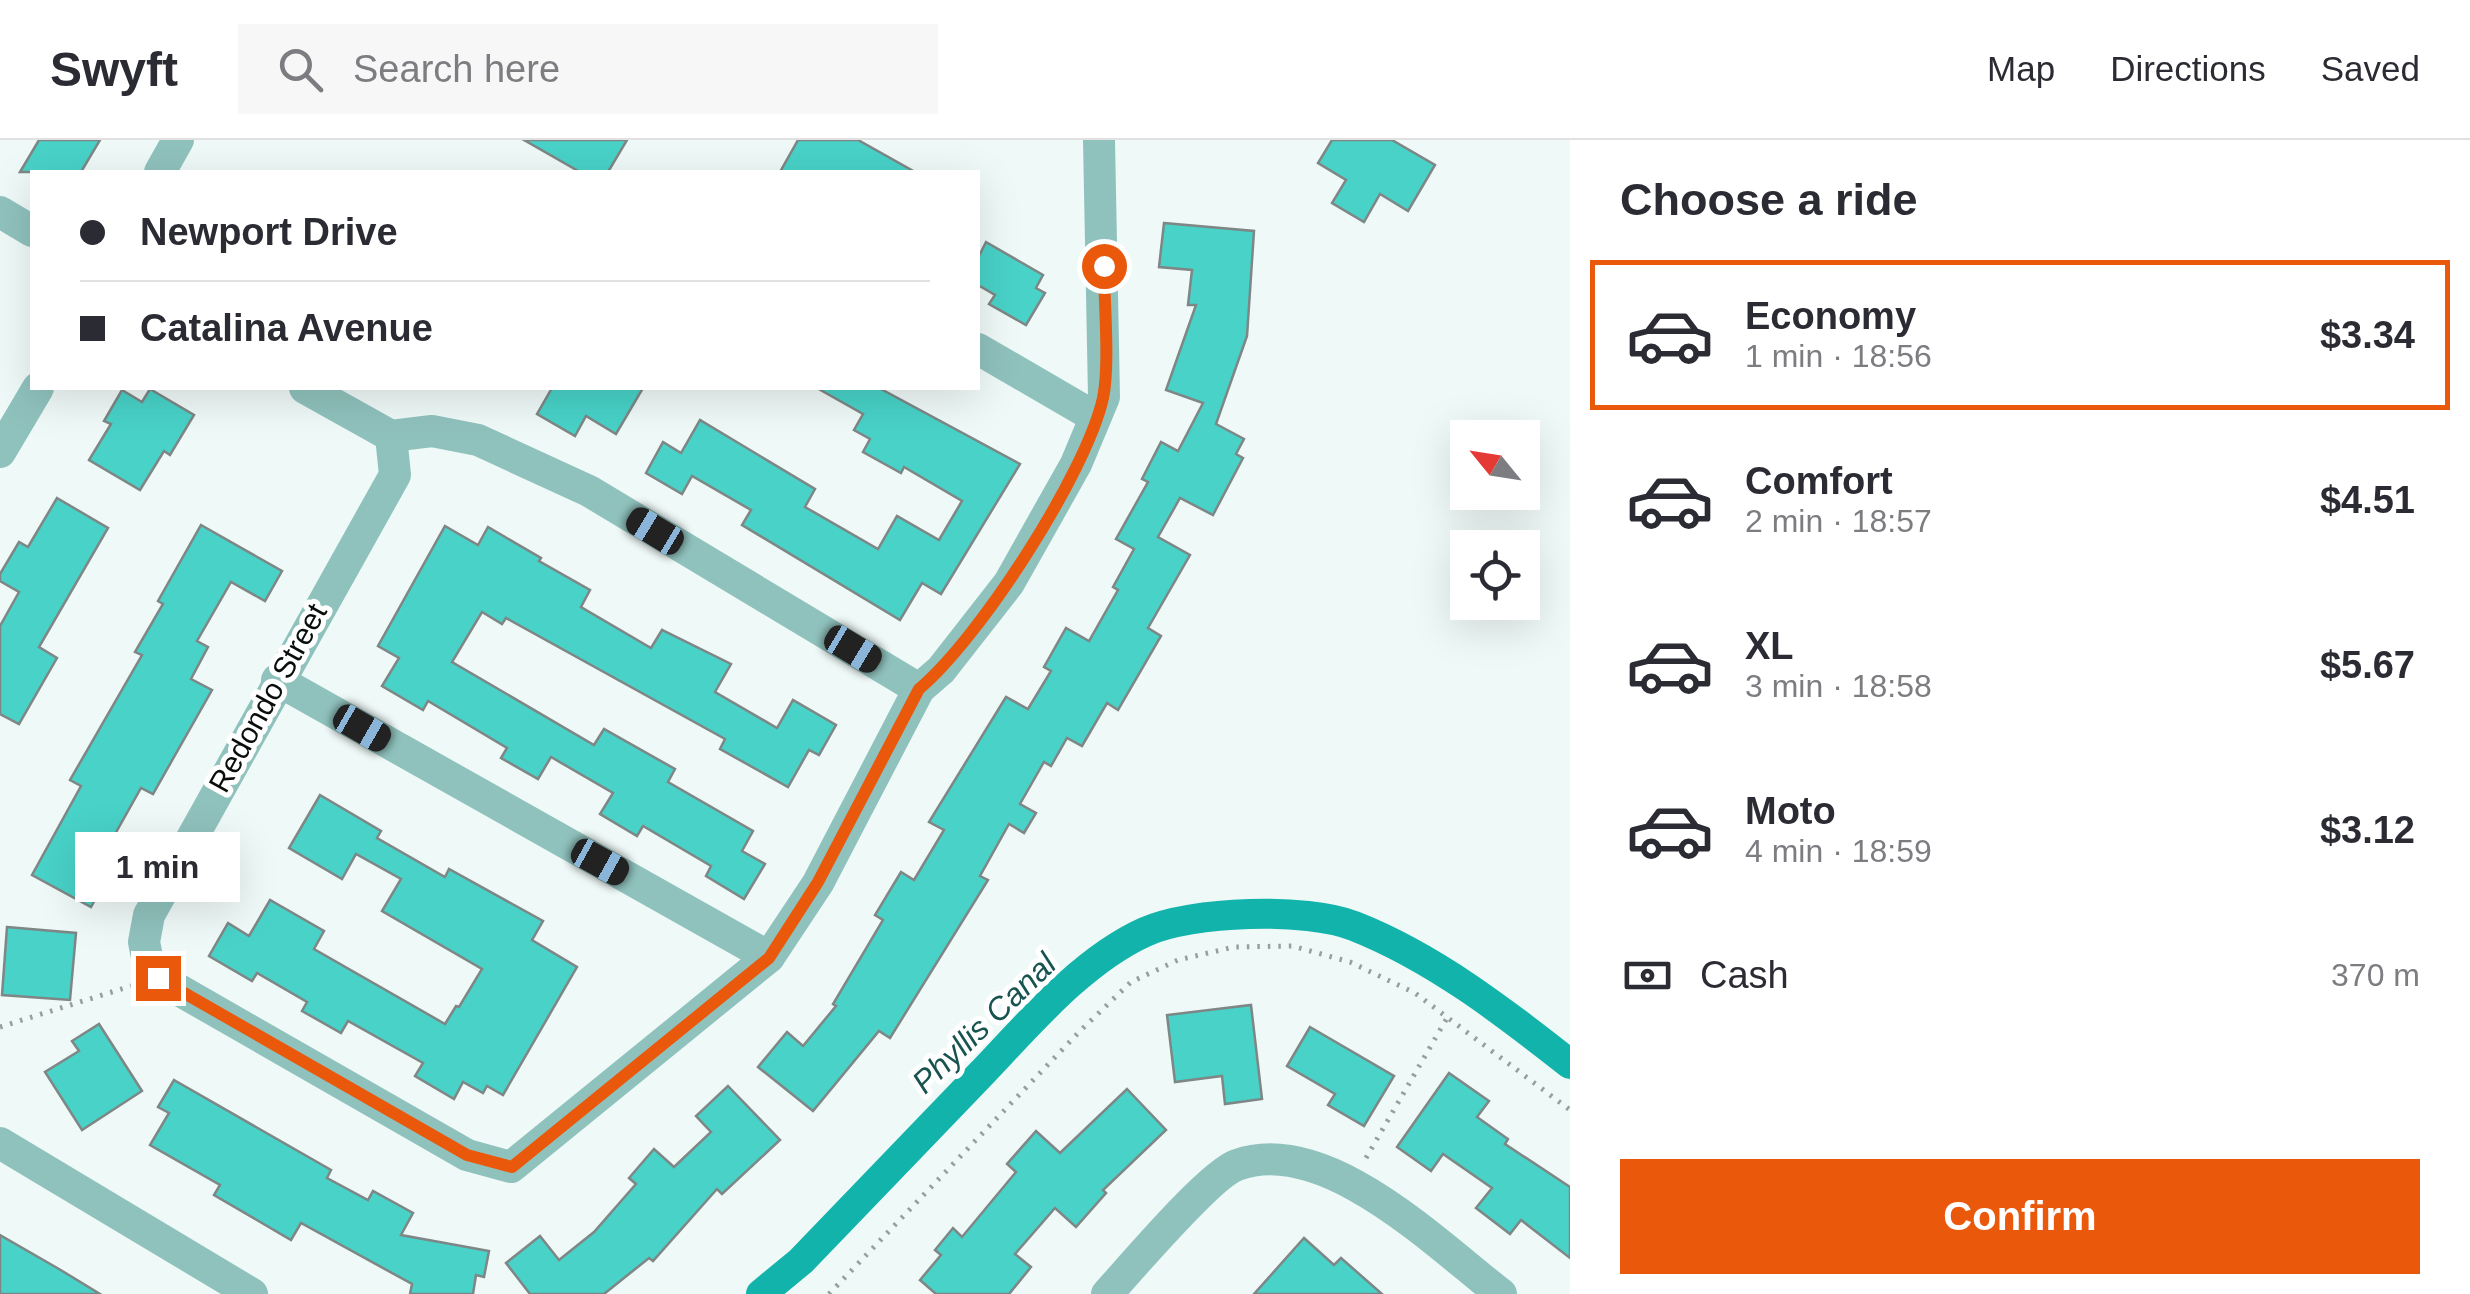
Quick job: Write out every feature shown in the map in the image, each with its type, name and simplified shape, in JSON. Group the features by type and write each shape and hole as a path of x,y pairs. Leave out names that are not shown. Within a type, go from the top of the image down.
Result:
{"street":[{"path":"161,170 178,140"},
{"path":"153,970 467,1155 512,1167 769,958 818,882 919,689 942,670 1009,583 1076,464 1104,397 1099,140"},
{"path":"0,212 30,231"},
{"path":"980,350 1095,417"},
{"path":"0,452 37,390"},
{"path":"309,390 392,436 432,431 478,440 589,491 919,689"},
{"name":"Redondo Street","path":"153,970 144,942 149,915 394,476 392,436"},
{"path":"277,680 769,958"},
{"path":"0,1143 252,1294"},
{"path":"1107,1294 1176,1218 1234,1165 1283,1158 1332,1172 1501,1294"}],"path":[{"path":"829,1294 1118,994 1131,982 1178,960 1234,947 1292,946 1366,969 1415,992 1570,1110"},
{"path":"0,1027 153,970"},
{"path":"1351,1184 1448,1018"}],"building":[{"path":"39,140 100,140 82,170 20,172"},
{"path":"524,140 627,140 609,170 576,170"},
{"path":"798,140 858,140 911,170 781,170"},
{"path":"1332,140 1392,140 1435,165 1408,211 1380,194 1364,222 1332,203 1346,180 1318,163"},
{"path":"1164,223 1254,231 1247,336 1216,424 1244,439 1236,454 1243,458 1213,515 1180,498 1158,537 1190,555 1148,628 1161,636 1118,710 1107,703 1082,746 1067,738 1051,766 1044,762 1020,804 1036,813 1024,833 1009,824 980,876 988,880 890,1038 879,1031 813,1111 758,1067 787,1032 803,1046 836,1006 833,1004 883,920 875,915 901,872 914,880 944,830 929,822 1006,697 1028,709 1051,671 1044,667 1066,628 1089,641 1118,590 1113,587 1134,549 1116,539 1148,482 1142,479 1161,442 1178,451 1203,403 1166,390 1196,305 1188,305 1192,270 1159,267"},
{"path":"986,242 1043,275 1036,288 1045,293 1026,325 989,304 995,295 980,286 980,254"},
{"path":"122,390 142,402 152,390 194,415 170,455 164,451 140,490 89,460 111,424 104,421"},
{"path":"551,390 642,390 616,434 586,416 575,436 537,414"},
{"path":"821,390 883,390 1020,464 941,594 922,583 900,620 742,525 751,510 692,476 682,494 646,473 663,442 681,453 700,420 815,489 805,507 878,549 897,516 939,540 962,501 904,467 901,473 863,452 870,439 854,430 863,414"},
{"path":"57,498 108,528 39,647 57,658 19,724 0,714 0,626 19,592 0,581 0,574 19,542 28,547"},
{"path":"201,525 282,571 265,601 231,582 197,641 208,647 191,679 212,690 153,794 141,788 114,836 126,843 91,907 32,875 81,786 70,780 142,655 135,652 163,604 158,601"},
{"path":"445,526 478,545 488,527 541,558 539,561 590,590 581,607 651,648 662,630 731,664 715,692 777,728 793,700 836,725 819,755 809,750 788,787 720,749 725,739 506,618 502,624 482,612 452,662 594,745 604,729 675,769 668,782 753,831 742,851 765,864 744,899 706,876 711,866 643,826 637,836 600,814 613,793 551,757 538,779 501,758 507,748 428,701 423,710 382,686 399,658 378,646"},
{"path":"320,795 381,831 377,838 445,877 449,869 543,921 532,940 577,967 503,1095 487,1086 483,1093 463,1082 454,1099 415,1076 423,1063 348,1021 341,1033 302,1011 307,1002 257,973 252,981 209,956 228,923 249,936 270,900 324,931 314,949 445,1024 459,1007 482,969 382,911 401,879 356,854 342,879 289,848"},
{"path":"7,927 76,933 70,1000 2,995"},
{"path":"1251,1005 1262,1099 1225,1104 1222,1076 1175,1082 1167,1015"},
{"path":"99,1024 142,1091 82,1130 45,1072 79,1051 72,1041"},
{"path":"1310,1027 1394,1076 1364,1126 1328,1105 1335,1094 1287,1066"},
{"path":"1449,1073 1489,1101 1477,1117 1508,1139 1505,1144 1570,1187 1570,1258 1521,1220 1510,1234 1476,1208 1492,1188 1443,1154 1431,1171 1397,1147"},
{"path":"174,1080 331,1170 327,1178 368,1200 373,1191 413,1213 401,1235 489,1251 484,1277 476,1275 473,1294 410,1294 412,1284 301,1223 291,1240 214,1195 220,1185 150,1145 169,1113 158,1107"},
{"path":"728,1086 780,1140 722,1194 717,1189 653,1261 649,1258 604,1294 530,1294 506,1263 540,1236 559,1260 594,1232 636,1184 629,1178 654,1149 674,1167 711,1132 696,1116"},
{"path":"1127,1089 1166,1130 1103,1190 1106,1193 1076,1227 1055,1208 1015,1254 1031,1267 1009,1294 936,1294 920,1280 941,1255 935,1250 953,1228 962,1237 1016,1172 1007,1164 1036,1131 1060,1153"},
{"path":"0,1235 59,1269 100,1294 0,1294"},
{"path":"1304,1238 1334,1265 1341,1258 1382,1294 1254,1294"}],"waterway":[{"name":"Phyllis Canal","path":"761,1294 801,1261 1056,996 1121,944 1165,925 1219,916 1279,914 1354,926 1440,970 1570,1064"}],"route":[{"path":"158,978 467,1155 512,1167 769,958 818,882 919,689 942,670 1009,583 1076,464 1104,397 1104,266"}]}
